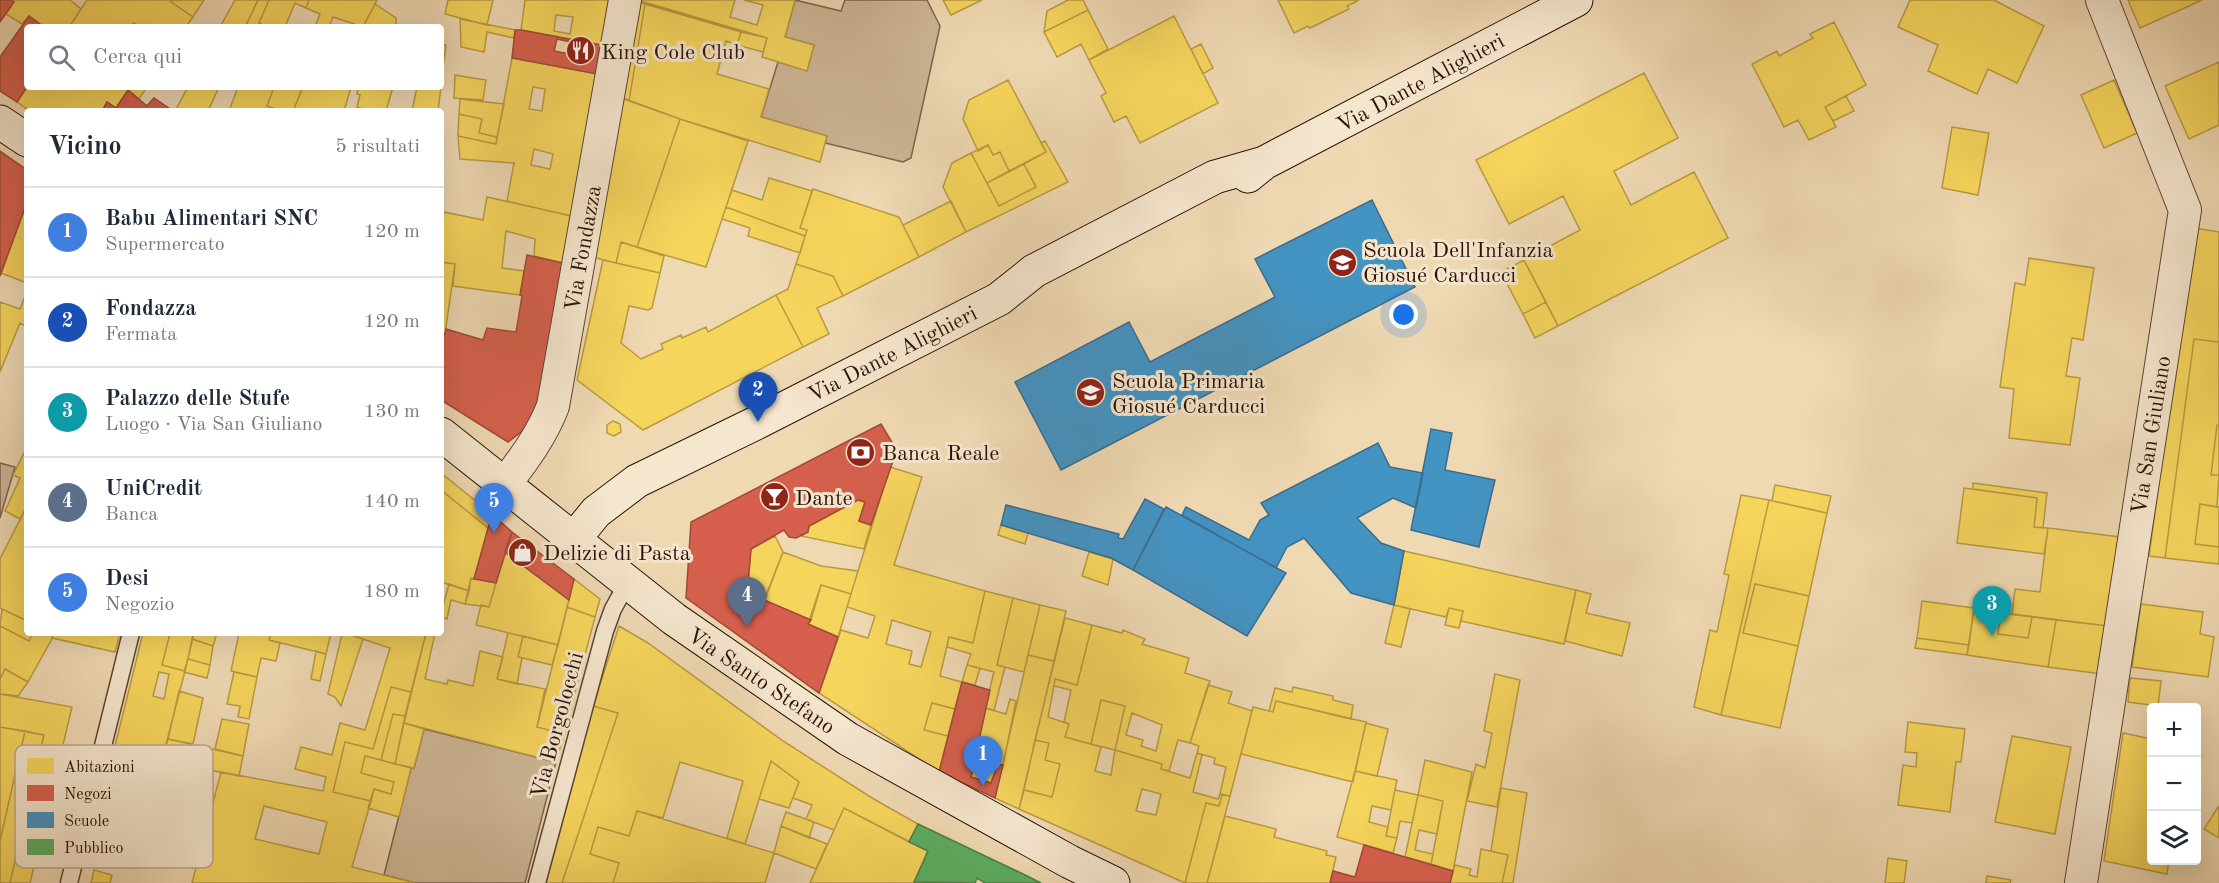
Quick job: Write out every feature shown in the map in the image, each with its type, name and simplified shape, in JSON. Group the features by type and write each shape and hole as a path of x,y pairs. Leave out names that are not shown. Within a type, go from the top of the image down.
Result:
{"street":[{"name":"Via Fondazza","path":"505,484 546,424 553,406 625,0"},
{"name":"Via Dante Alighieri","path":"574,539 596,512 637,481 999,299 1034,271 1215,177 1264,163 1576,0"},
{"name":"Via San Giuliano","path":"2081,883 2185,210 2102,0"},
{"path":"0,122 24,138"},
{"name":"Via Santo Stefano","path":"444,436 674,620 848,739 1070,862 1113,883"}],"lane":[{"name":"Via Borgolocchi","path":"537,883 605,631 613,609 628,582"},
{"path":"103,745 130,636"},
{"path":"69,883 73,868"}],"shaded area":[{"path":"795,0 841,11 845,0 927,0 940,26 911,158 903,162 825,143 827,136 761,117 778,62 807,70 814,45 785,37"},
{"path":"0,463 15,467 0,518"},
{"path":"424,729 556,762 525,883 415,883 384,875 411,768 414,768"}],"building: Abitazioni":[{"path":"15,0 70,0 81,9 71,24 40,24 29,16 22,24 6,14"},
{"path":"87,0 173,0 171,2 193,17 188,24 71,24"},
{"path":"173,0 204,0 193,17 171,2"},
{"path":"235,0 258,0 246,24 222,24"},
{"path":"258,0 269,0 259,23 261,24 246,24"},
{"path":"269,0 309,0 306,8 295,3 286,24 259,23"},
{"path":"309,0 377,0 365,24 354,24 333,17 330,24 316,24 320,14 306,8"},
{"path":"448,0 493,0 487,25 445,14"},
{"path":"525,0 611,0 603,45 521,30","holes":["556,15 573,17 570,34 554,31"]},
{"path":"637,0 735,0 730,17 757,25 763,5 744,0 795,0 785,37 814,45 807,71 762,57 767,38"},
{"path":"943,0 982,0 951,15"},
{"path":"1068,0 1083,0 1088,10 1044,32 1047,11"},
{"path":"1278,0 1359,0 1347,6 1349,9 1310,28 1308,26 1294,33"},
{"path":"1910,0 1994,0 2044,26 2017,83 1988,69 1977,94 1928,71 1938,45 1898,27"},
{"path":"2128,0 2202,0 2140,28"},
{"path":"636,1 645,4 629,101 620,97"},
{"path":"375,4 396,18 396,24 365,24"},
{"path":"645,4 741,32 737,45 726,41 717,74 769,89 761,117 827,136 820,162 629,101"},
{"path":"1088,10 1108,49 1089,60 1081,44 1057,57 1044,32"},
{"path":"1174,16 1218,103 1140,143 1126,116 1114,122 1101,96 1106,93 1089,60"},
{"path":"460,19 515,30 514,38 487,32 484,52 461,47"},
{"path":"1834,22 1866,85 1825,107 1836,127 1809,140 1798,120 1784,127 1752,64 1777,51 1779,56 1813,38 1810,34"},
{"path":"741,32 767,38 763,52 737,45"},
{"path":"1201,44 1213,68 1203,74 1191,49"},
{"path":"512,58 597,74 575,217 507,201 514,163 460,159 458,136 496,144","holes":["533,87 545,89 542,111 529,109","534,149 553,154 550,169 531,165"]},
{"path":"2219,62 2219,125 2189,139 2165,86"},
{"path":"1644,73 1678,138 1614,171 1631,205 1694,172 1728,238 1558,326 1524,260 1580,230 1563,196 1509,224 1476,160"},
{"path":"455,75 486,80 483,100 454,98"},
{"path":"1008,80 1046,152 1009,171 1000,152 993,155 988,145 978,151 963,119 969,100"},
{"path":"2114,80 2137,133 2104,148 2081,95"},
{"path":"25,90 128,90 116,108 107,102 104,108 26,108 17,102"},
{"path":"128,90 145,90 139,99"},
{"path":"186,90 218,90 209,108 177,108"},
{"path":"237,90 273,90 267,106 273,108 230,108"},
{"path":"273,90 302,90 294,108 267,106"},
{"path":"302,90 350,90 345,108 294,108"},
{"path":"358,90 392,90 387,108 357,107 360,95 357,94"},
{"path":"416,90 441,90 438,108 413,108"},
{"path":"1846,96 1854,111 1833,121 1825,107"},
{"path":"620,97 680,119 637,247 621,242 616,263 592,257"},
{"path":"460,99 504,104 497,137 479,133 482,119 459,114"},
{"path":"459,114 482,119 479,133 497,137 496,144 458,136"},
{"path":"680,119 748,141 706,267 637,247"},
{"path":"1952,127 1989,133 1978,195 1942,188"},
{"path":"1045,141 1068,182 966,232 943,187 952,163 971,153 999,206 1036,187 1024,164 1046,152 1041,143"},
{"path":"988,145 993,155 1000,152 1009,171 987,183 971,153"},
{"path":"1024,164 1036,187 999,206 987,183"},
{"path":"769,178 812,191 800,228 807,230 805,236 726,207 732,190 762,200"},
{"path":"813,189 899,217 919,257 843,296 833,276 796,264 807,230 800,228"},
{"path":"487,197 577,217 563,263 534,256 535,239 506,231 502,268 524,271 520,295 453,286 455,264 444,262 444,212 483,220"},
{"path":"951,201 966,232 919,257 903,225"},
{"path":"726,207 805,236 800,253 748,236 750,228 722,219"},
{"path":"24,210 24,282 1,273"},
{"path":"2194,228 2219,232 2219,342 2194,339 2165,558 2149,556"},
{"path":"621,242 664,256 660,273 616,263"},
{"path":"2029,258 2094,268 2083,340 2072,338 2066,376 2080,378 2070,445 2009,438 2014,389 2000,387 2015,283 2025,285"},
{"path":"603,260 660,273 652,308 648,310 629,306 621,343 641,359 663,349 661,344 681,335 682,338 706,327 708,332 776,295 803,347 643,430 577,380"},
{"path":"1524,260 1546,302 1523,314 1501,272"},
{"path":"444,262 455,264 444,334"},
{"path":"796,264 833,276 843,296 817,308 829,334 803,347 776,295 788,289"},
{"path":"24,299 24,325 20,323 0,372 0,302 20,309"},
{"path":"1546,302 1558,326 1535,338 1523,314"},
{"path":"2194,339 2219,342 2219,425 2217,425 2211,475 2219,475 2217,507 2200,504 2195,544 2219,547 2219,564 2165,558"},
{"path":"613,421 620,424 621,432 614,436 607,433 607,425"},
{"path":"2217,425 2219,425 2219,475 2211,475"},
{"path":"24,453 24,512 20,519 5,511 20,478 13,475"},
{"path":"890,467 922,477 894,565 985,591 973,643 949,637 940,676 962,682 955,709 932,703 924,730 948,736 939,772 819,693 841,630 868,638 875,616 847,607","holes":["892,620 931,632 921,667 909,664 912,651 886,644"]},
{"path":"444,475 492,514 488,528 444,492"},
{"path":"1973,483 2047,493 2043,528 2034,527 2037,498 1973,489"},
{"path":"1775,485 1831,496 1827,513 1772,501"},
{"path":"1964,488 2037,498 2034,527 2048,528 2044,554 1957,543"},
{"path":"444,492 488,528 474,579 471,578 469,591 444,583"},
{"path":"1741,495 1769,500 1721,715 1694,707 1710,630 1717,632 1729,575 1724,574"},
{"path":"858,500 865,502 859,521 871,525 864,549 801,536 808,532 809,526"},
{"path":"1769,500 1827,513 1809,596 1755,584 1743,633 1798,646 1780,728 1721,715"},
{"path":"2200,504 2219,507 2219,547 2195,544"},
{"path":"24,512 24,620 0,608 0,559"},
{"path":"1001,525 1028,533 1025,544 998,535"},
{"path":"2048,528 2120,537 2108,626 2012,614 2015,589 2040,592"},
{"path":"775,536 783,552 766,597 748,583 751,549"},
{"path":"1404,551 1576,590 1564,644 1461,621 1463,611 1449,608 1446,617 1394,605"},
{"path":"505,552 569,600 558,645 476,625 481,605 489,607"},
{"path":"783,552 821,566 858,571 851,594 821,585 811,620 764,600"},
{"path":"1089,552 1113,559 1108,585 1082,576"},
{"path":"471,578 496,583 489,607 465,604"},
{"path":"574,579 600,599 595,617 567,607"},
{"path":"449,584 469,591 465,604 451,600 447,619 444,618 444,602"},
{"path":"1755,584 1809,596 1798,646 1743,633"},
{"path":"821,585 851,594 838,637 808,624"},
{"path":"1576,590 1591,594 1586,613 1630,623 1622,656 1565,641"},
{"path":"985,591 1013,598 997,665 1005,667 994,710 985,708 994,672 967,665 971,654 947,647 949,637 973,643"},
{"path":"1013,598 1040,605 1024,672 997,665"},
{"path":"1922,601 1974,608 1969,645 1917,638"},
{"path":"2141,604 2203,612 2200,634 2214,637 2208,677 2132,667"},
{"path":"1040,605 1066,611 1054,661 1028,655"},
{"path":"1394,605 1410,609 1401,647 1385,643"},
{"path":"567,607 595,617 564,734 537,727"},
{"path":"1449,608 1463,611 1459,628 1445,625"},
{"path":"1974,608 2001,613 1998,634 2028,638 2032,617 2056,620 2048,667 1967,655"},
{"path":"2,609 24,620 24,636 32,636 29,641 0,626"},
{"path":"2001,613 2032,617 2028,638 1998,634"},
{"path":"1065,618 1092,625 1077,685 1055,679 1048,717 1069,724 1065,737 1101,747 1095,771 1111,775 1115,750 1162,764 1161,769 1190,778 1197,753 1202,755 1193,792 1218,799 1220,794 1222,795 1219,806 1206,803 1185,883 1019,809 1024,790 1052,797 1060,764 1045,760 1049,743 1035,740","holes":["1142,789 1161,794 1156,815 1136,811"]},
{"path":"2056,620 2108,626 2102,674 2048,667"},
{"path":"1092,625 1122,633 1123,630 1145,639 1142,644 1189,658 1185,673 1210,681 1190,743 1178,740 1169,771 1161,769 1162,764 1115,750 1125,706 1101,700 1091,744 1065,737 1069,724 1064,722 1071,690 1054,686 1055,679 1077,685","holes":["1132,713 1162,725 1156,751 1141,746 1143,740 1126,735"]},
{"path":"0,626 29,641 32,636 53,636 28,682 5,669 0,679"},
{"path":"619,626 648,643 783,741 872,798 918,824 909,842 844,808 834,830 806,819 812,805 793,798 799,782 771,761 745,844 727,838 743,781 680,762 663,818 637,811 629,836 598,827 590,854 619,863 613,883 562,883 618,713 593,706"},
{"path":"508,633 523,636 518,657 522,658 517,684 497,679"},
{"path":"53,636 119,636 115,652 52,638"},
{"path":"142,636 169,636 162,665 185,671 166,745 115,745","holes":["159,672 169,674 164,699 153,696"]},
{"path":"169,636 193,636 185,671 162,665"},
{"path":"193,636 216,636 213,646 192,639"},
{"path":"238,636 270,636 269,640 280,643 276,661 261,658 257,677 231,671"},
{"path":"270,636 330,636 326,654 269,640"},
{"path":"342,636 363,639 341,706 335,697 328,694"},
{"path":"354,636 425,636 411,692 391,687 373,749 345,742 333,792 371,801 352,867 415,883 192,883 196,868 213,868 213,803 221,772 323,791 326,777 295,769 301,747 332,755 340,723 365,730 390,648","holes":["264,806 327,822 319,854 255,839"]},
{"path":"425,636 434,636 425,679 447,684 448,680 473,686 480,651 503,657 497,679 545,689 537,727 564,734 556,762 404,723"},
{"path":"523,636 558,645 552,665 518,657"},
{"path":"1917,638 1969,645 1967,655 1915,648"},
{"path":"192,639 213,646 210,665 188,659"},
{"path":"316,651 326,654 320,681 311,679"},
{"path":"1028,655 1054,661 1019,809 995,798"},
{"path":"188,659 210,665 207,678 184,672"},
{"path":"967,665 980,668 975,685 962,682"},
{"path":"5,669 28,682 18,696 0,694 0,679"},
{"path":"234,672 257,677 249,719 238,717 240,706 227,704"},
{"path":"1495,674 1520,680 1497,807 1467,801 1476,764 1485,768 1492,733 1484,731"},
{"path":"2130,678 2161,681 2158,703 2147,705 2128,702"},
{"path":"1208,685 1232,692 1228,703 1252,711 1230,796 1220,794 1226,767 1214,764 1215,758 1197,753 1199,746 1190,743"},
{"path":"391,687 411,692 405,716 393,714 381,760 365,756 361,773 394,782 391,794 374,789 371,801 333,792 345,742 373,749"},
{"path":"1293,687 1333,696 1333,700 1353,705 1351,719 1276,701 1273,712 1269,711 1275,688 1292,692"},
{"path":"179,691 203,698 193,744 168,739"},
{"path":"0,694 72,707 63,745 42,745 44,735 0,727"},
{"path":"1010,699 1016,701 1003,765 998,764 991,783 971,777 985,708 1006,714"},
{"path":"1101,700 1125,706 1115,750 1091,744"},
{"path":"1276,701 1366,722 1353,782 1241,754 1253,707 1273,712"},
{"path":"932,703 955,709 948,736 924,730"},
{"path":"593,706 618,713 562,883 546,883"},
{"path":"393,714 405,716 395,764 381,760"},
{"path":"222,719 249,724 243,756 215,749"},
{"path":"1908,722 1965,729 1961,762 1956,762 1950,812 1898,805 1903,765 1916,767 1917,753 1905,752"},
{"path":"404,723 424,729 414,768 395,764"},
{"path":"1366,723 1388,729 1377,776 1355,771"},
{"path":"0,727 25,731 22,745 15,745 15,775 0,841"},
{"path":"25,731 44,735 42,745 22,745"},
{"path":"2123,733 2147,738 2147,865 2168,865 2167,874 2104,861"},
{"path":"2012,736 2071,747 2055,834 1995,822"},
{"path":"168,739 194,745 166,745"},
{"path":"1035,740 1049,743 1045,760 1060,764 1052,797 1024,790"},
{"path":"213,749 243,756 239,776 213,771"},
{"path":"365,756 411,768 399,817 368,808 374,789 391,794 394,782 361,773"},
{"path":"1425,760 1472,772 1453,871 1431,864 1443,801 1418,795"},
{"path":"771,761 799,782 789,808 759,799"},
{"path":"1355,771 1397,780 1391,810 1372,806 1369,822 1388,827 1386,836 1397,838 1393,853 1337,837"},
{"path":"15,775 15,861 10,883 0,883 0,841"},
{"path":"1501,788 1527,793 1513,883 1502,883 1508,855 1491,851"},
{"path":"1395,790 1418,795 1412,823 1400,821 1397,838 1386,836"},
{"path":"1222,795 1230,796 1207,883 1185,883 1206,803 1219,806"},
{"path":"1418,795 1443,801 1437,834 1419,830 1415,850 1433,854 1431,864 1405,857"},
{"path":"2219,807 2219,838 2204,829"},
{"path":"844,808 928,851 914,883 810,883"},
{"path":"637,811 774,853 765,883 613,883 619,863 590,854 598,827 629,836"},
{"path":"786,812 814,822 809,838 781,826"},
{"path":"1225,816 1276,829 1274,837 1327,851 1326,855 1336,857 1330,883 1207,883"},
{"path":"781,826 827,844 816,869 774,853"},
{"path":"1481,849 1508,855 1502,883 1450,883 1455,865 1471,869 1469,875 1477,877"},
{"path":"1888,858 1907,861 1904,883 1885,883"},
{"path":"15,861 15,868 34,868 30,883 10,883"},
{"path":"94,870 112,875 110,883 91,883"},
{"path":"1987,876 2011,880 2010,883 1986,883"}],"building: Negozi":[{"path":"0,0 14,2 0,22"},
{"path":"29,16 40,24 24,24 25,90 17,102 0,91 0,57"},
{"path":"515,30 606,46 597,74 512,58","holes":["557,39 571,42 570,54 554,51"]},
{"path":"128,90 147,106 154,98 169,108 116,108"},
{"path":"107,102 116,108 104,108"},
{"path":"0,151 24,168 24,210 0,276"},
{"path":"527,255 563,263 535,421 508,442 444,402 444,334 446,329 483,340 487,328 516,332 522,296 520,295"},
{"path":"881,424 899,454 894,458 871,525 859,521 865,502 858,500 809,526 808,532 796,538 789,537 784,530 751,549 748,583 766,597 764,600 811,620 808,624 838,637 819,693 686,598 691,522"},
{"path":"492,514 512,532 496,583 474,579"},
{"path":"512,532 574,579 569,600 505,552"},
{"path":"962,682 990,690 971,777 991,783 998,764 1003,765 995,798 939,772"},
{"path":"1364,845 1453,871 1450,883 1330,883 1333,871 1355,877"}],"building: Scuole":[{"path":"1372,200 1415,287 1061,470 1015,382 1129,322 1150,362 1275,297 1255,259"},
{"path":"1431,429 1452,433 1445,470 1495,480 1479,547 1411,530"},
{"path":"1378,443 1390,467 1423,473 1416,508 1393,498 1357,518 1381,543 1404,551 1394,605 1351,593 1304,538 1287,547 1276,568 1182,515 1186,507 1249,540 1260,520 1269,515 1261,503"},
{"path":"1145,499 1164,509 1133,570 1111,558 1001,525 1006,505 1119,534 1118,538 1123,539"},
{"path":"1166,507 1286,573 1247,636 1133,570"}],"building: Pubblico":[{"path":"918,824 1041,883 985,883 977,878 975,883 914,882 928,851 909,842"}],"place":[{"name":"King Cole Club","path":"580,51"},
{"name":"Scuola Dell'Infanzia Giosué Carducci","path":"1342,262"},
{"name":"Scuola Primaria Giosué Carducci","path":"1091,393"},
{"name":"Fondazza","path":"758,422"},
{"name":"Banca Reale","path":"861,452"},
{"name":"Dante","path":"774,497"},
{"name":"Desi","path":"494,533"},
{"name":"Delizie di Pasta","path":"522,552"},
{"name":"UniCredit","path":"747,627"},
{"name":"Palazzo delle Stufe","path":"1992,636"},
{"name":"Babu Alimentari SNC","path":"983,786"}]}
